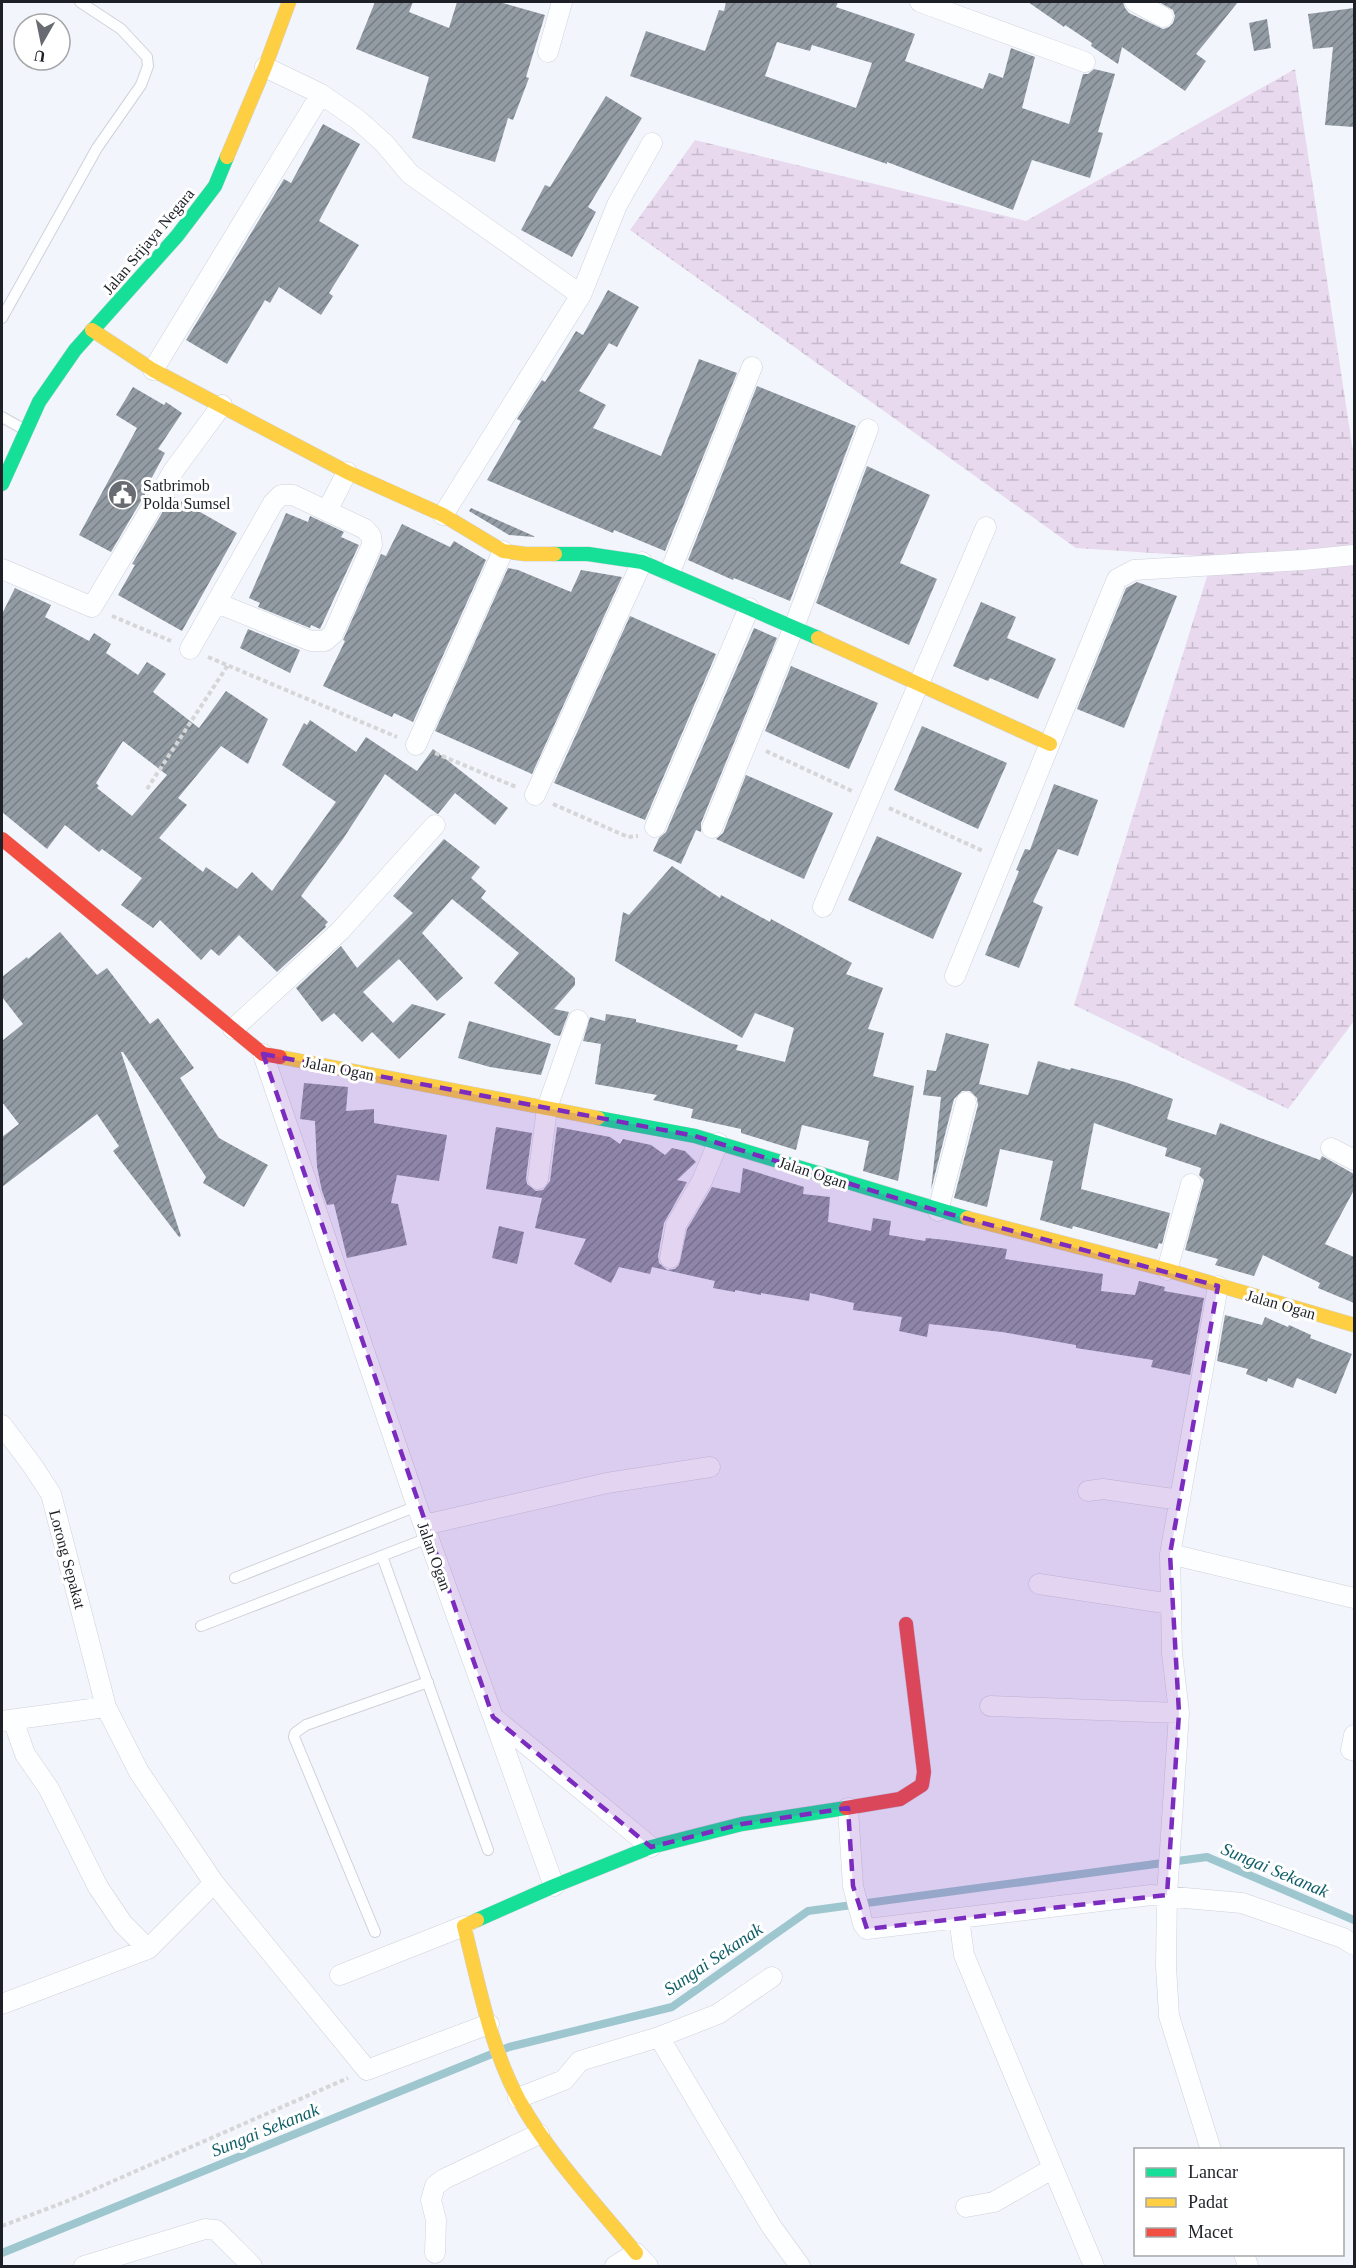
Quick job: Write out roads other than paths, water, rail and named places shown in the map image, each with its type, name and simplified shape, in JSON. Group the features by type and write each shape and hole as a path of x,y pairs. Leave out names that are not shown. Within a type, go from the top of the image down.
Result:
{"street":[{"name":"Jalan Srijaya Negara","path":"2,484 39,402 75,350 177,236 215,186 266,67 289,2"},
{"path":"548,52 562,2"},
{"path":"920,2 1085,62"},
{"path":"1135,2 1163,17"},
{"path":"266,67 321,94 357,118 384,143 410,174 581,295"},
{"path":"153,370 321,94"},
{"path":"442,515 581,295 617,205 652,143"},
{"path":"92,330 153,370 347,472 442,515 503,551 525,554 588,554 642,562 670,572 794,627 1050,744"},
{"path":"670,572 752,367"},
{"path":"2,569 92,608 174,470 222,405"},
{"path":"712,828 794,627 868,429"},
{"path":"327,511 347,472"},
{"path":"190,649 273,503 281,495 293,495 365,529 371,536 372,545 333,634 325,641 311,641 217,603"},
{"path":"823,907 986,527"},
{"path":"416,745 503,551"},
{"path":"956,976 1117,579 1134,570 1354,555"},
{"path":"535,795 642,562"},
{"path":"656,827 749,608"},
{"path":"233,1029 340,931 435,825"},
{"name":"Jalan Ogan","path":"2,839 263,1054 694,1136 938,1211 1167,1270 1354,1325"},
{"path":"538,1179 547,1108 578,1020"},
{"name":"Jalan Ogan","path":"263,1054 417,1506 554,1886"},
{"path":"938,1211 966,1102"},
{"path":"670,1258 676,1226 702,1181 718,1143"},
{"path":"1331,1148 1354,1160"},
{"path":"1167,1270 1191,1184"},
{"path":"1210,2148 1169,2016 1166,1965 1167,1891 1179,1713 1172,1653 1170,1554 1218,1286"},
{"name":"Lorong Sepakat","path":"2,1425 51,1494 106,1707 139,1772 214,1883 368,2070 491,2031"},
{"path":"426,1531 607,1483 710,1467"},
{"path":"1088,1491 1103,1490 1180,1500"},
{"path":"1170,1554 1354,1599"},
{"path":"1039,1584 1171,1604"},
{"path":"340,1975 464,1926 554,1886 651,1847 742,1824 900,1799 922,1785 924,1772 906,1624"},
{"path":"990,1706 1179,1713"},
{"path":"106,1707 7,1720 25,1754 49,1789 98,1887 123,1924 148,1949"},
{"path":"493,1717 651,1847"},
{"path":"848,1808 854,1886 863,1924 867,1929 1151,1895 1167,1891 1242,1903 1343,1938 1354,1944"},
{"path":"2,2004 148,1949 214,1883"},
{"path":"959,1918 964,1955 1094,2266"},
{"path":"464,1926 491,2031 518,2098 539,2134 642,2260 615,2266"},
{"path":"518,2098 564,2080 580,2061 659,2037 718,2014 772,1977"},
{"path":"659,2037 771,2226 800,2266"},
{"path":"435,2253 436,2220 431,2200 435,2186 444,2179 539,2134"},
{"path":"966,2207 994,2202 1052,2169"},
{"path":"84,2266 205,2229 216,2230 252,2266"}],"lane":[{"path":"2,318 97,148 141,86 148,66 147,57 121,29 80,2"},
{"path":"2,417 26,430"},
{"path":"235,1578 417,1506"},
{"path":"201,1626 382,1556 426,1531"},
{"path":"382,1556 488,1850"},
{"path":"375,1932 294,1737 295,1733 306,1725 428,1682"}],"waterway":[{"name":"Sungai Sekanak","path":"2,2253 509,2047 672,2007 808,1911 1207,1857 1354,1920"}],"place":[{"name":"Satbrimob Polda Sumsel","path":"122,494"}]}
